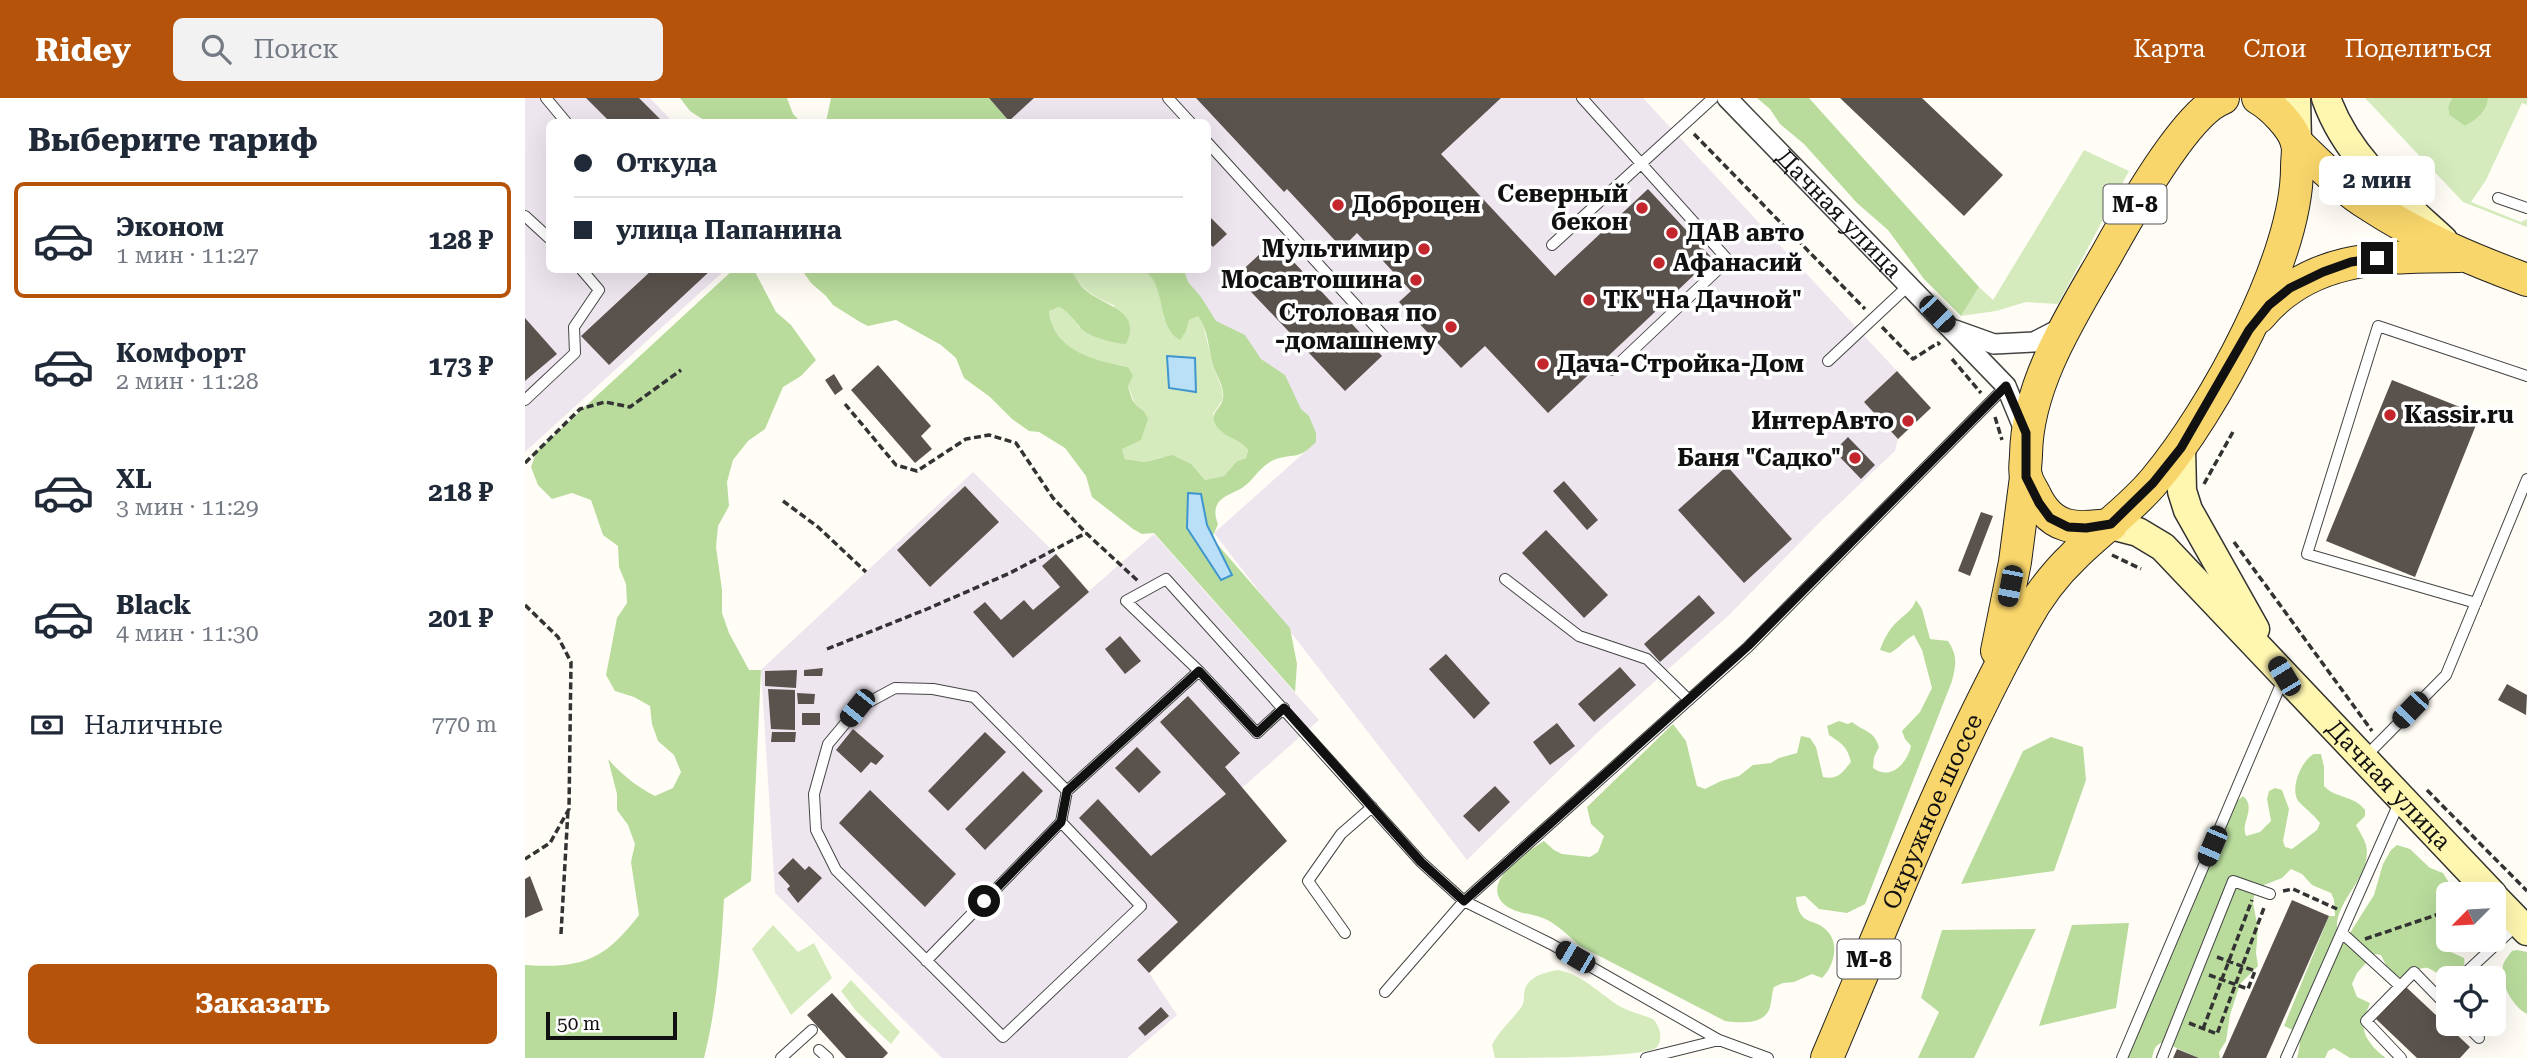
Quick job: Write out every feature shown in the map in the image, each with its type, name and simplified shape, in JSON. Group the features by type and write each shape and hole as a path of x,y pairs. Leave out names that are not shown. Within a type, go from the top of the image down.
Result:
{"main road":[{"name":"М-8","path":"2258,98 2270,104 2297,143 2336,180 2371,206 2461,256 2527,281"},
{"name":"Окружное шоссе","path":"1991,684 2015,562 2026,477 2026,433 2045,372 2066,325 2141,196 2197,116 2217,99"},
{"name":"Окружное шоссе","path":"1827,1058 1911,861 1991,684 2026,619 2052,579 2074,555 2153,483 2181,448 2249,330 2280,255 2292,217 2297,181 2297,143"},
{"name":"М-8","path":"2249,330 2269,305 2290,288 2351,262 2377,258 2461,256"},
{"name":"Окружное шоссе","path":"2026,477 2050,518 2068,527 2086,528 2111,524"}],"street":[{"name":"Дачная улица","path":"1727,98 2006,386 2026,433"},
{"name":"Окружное шоссе","path":"2296,98 2297,143"},
{"name":"М-8","path":"2326,98 2334,121 2369,170 2461,256"},
{"name":"Дачная улица","path":"1951,329 1994,344 2034,342 2066,325"},
{"name":"Дачная улица","path":"2181,448 2182,491 2188,510 2228,584 2284,676"},
{"name":"Дачная улица","path":"2111,524 2138,532 2163,547 2284,676 2371,750 2410,790 2483,882"},
{"name":"Дачная улица","path":"2506,909 2523,927"}],"lane":[{"path":"546,98 564,119"},
{"path":"1168,98 1187,119"},
{"path":"1582,98 1728,260 1612,370"},
{"path":"1552,245 1713,98"},
{"path":"1211,146 1392,345"},
{"path":"2498,198 2527,208"},
{"path":"525,216 546,235"},
{"path":"525,400 575,354 574,327 599,290 585,273"},
{"path":"1828,361 1909,285"},
{"path":"2476,603 2307,554 2378,326 2527,376"},
{"path":"1385,992 1464,901 1748,646 2006,386"},
{"path":"2371,750 2446,675 2527,479"},
{"path":"1284,708 1257,733 1199,671 1126,601 1166,579 1284,708 1421,862 1464,901 1551,944 1719,1040 1768,1058"},
{"path":"1505,579 1579,636 1647,659 1689,700"},
{"path":"926,961 1061,822 1067,791 1199,671"},
{"path":"2122,1058 2284,676"},
{"path":"1061,822 1141,905 1003,1037 836,870 816,830 814,794 828,744 857,708 895,688 933,689 974,697 1067,791"},
{"path":"2286,1058 2410,790"},
{"path":"1345,933 1308,881 1341,834 1372,807"},
{"path":"2162,1058 2234,881 2270,894"},
{"path":"2476,966 2523,927"},
{"path":"2342,933 2400,986"},
{"path":"2401,1058 2366,1021 2414,972 2436,995"},
{"path":"781,1058 812,1030"},
{"path":"1646,1058 1719,1040"},
{"path":"819,1050 828,1058"}],"path":[{"path":"525,463 580,409 605,402 630,407 681,370"},
{"path":"845,404 896,465 917,471 966,439 989,435 1016,443 1053,498 1086,533 1148,589"},
{"path":"2199,494 2234,430"},
{"path":"783,501 818,527 866,572"},
{"path":"827,649 1010,573 1086,533"},
{"path":"2232,539 2371,750"},
{"path":"525,605 558,637 571,662 569,809 561,934"},
{"path":"2410,790 2527,891"},
{"path":"525,859 550,842 569,809"},
{"path":"2203,1029 2256,889"},
{"path":"2178,1019 2217,1034 2270,894 2293,889 2340,910 2342,933"},
{"path":"2353,943 2436,915"},
{"path":"2198,970 2248,989 2255,971 2205,952"}],"shaded area":[{"path":"525,98 650,98 670,119 546,119 546,273 722,273 525,452"},
{"path":"976,98 1643,98 1897,371 1864,402 1898,439 1895,451 1820,522 1729,615 1597,733 1467,860 1214,533 1316,442 1167,273 1211,273 1211,119 996,119"},
{"path":"973,472 1056,554 1089,591 1154,534 1319,720 1242,788 1287,841 1149,973 1177,1015 1127,1058 942,1058 775,893 761,670"}],"green space":[{"path":"680,98 787,98 793,114 798,119 702,119 690,111"},
{"path":"831,98 989,98 1007,119 827,119"},
{"path":"1757,98 1809,98 1979,287 1961,316 1924,279 1888,230 1857,203 1804,144 1780,124 1770,109"},
{"path":"2365,98 2452,98 2448,107 2449,115 2465,126 2484,111 2488,98 2527,98 2527,105 2522,103 2486,180 2471,202 2521,222 2527,219 2527,227 2463,202"},
{"path":"2452,98 2488,98 2484,111 2465,126 2449,115 2448,107"},
{"path":"2084,150 2129,171 2058,304 2026,302 1996,311 1961,316 1979,287 1993,300"},
{"path":"730,273 756,273 776,312 791,325 816,360 801,376 783,387 765,429 748,441 733,460 727,482 729,506 718,526 716,547 722,613 729,633 749,670 761,670 751,881 724,899 715,999 704,1058 525,1058 525,965 562,965 590,958 615,942 639,915 631,862 635,844 628,825 617,810 617,794 608,759 630,780 655,796 673,788 681,772 674,755 658,741 650,706 615,691 606,675 617,618 627,603 626,584 619,567 618,546 603,535 591,500 572,493 552,499 538,485 531,467 537,451"},
{"path":"804,273 1074,273 1085,290 1120,311 1129,324 1130,333 1126,344 1101,339 1088,333 1059,307 1049,311 1058,336 1067,344 1089,357 1128,367 1133,376 1128,386 1130,394 1148,419 1141,440 1122,449 1125,459 1145,462 1172,455 1191,464 1205,480 1224,476 1237,461 1246,458 1248,450 1222,432 1215,423 1214,416 1222,402 1223,394 1201,321 1198,316 1189,320 1180,340 1172,334 1167,326 1156,286 1147,273 1185,273 1188,282 1216,321 1245,335 1261,359 1285,375 1316,433 1316,442 1305,451 1271,461 1242,488 1220,500 1215,511 1218,524 1212,538 1290,628 1297,664 1295,692 1154,533 1142,534 1133,529 1092,497 1086,476 1065,448 1039,432 1029,431 1012,419 990,397 964,378 956,358 941,345 896,320 868,326 833,305"},
{"path":"1074,273 1148,273 1156,284 1164,319 1186,331 1189,320 1198,315 1203,323 1212,363 1222,389 1223,399 1213,414 1220,431 1243,442 1248,450 1246,458 1237,461 1224,476 1205,480 1198,472 1163,457 1145,462 1125,459 1122,449 1136,406 1128,386 1128,367 1077,352 1058,336 1052,325 1049,311 1059,307 1068,312 1080,328 1115,306 1089,292"},
{"path":"1916,600 1922,609 1930,639 1948,641 1951,646 1955,661 1952,681 1865,904 1847,913 1819,909 1805,896 1796,897 1800,914 1823,927 1834,943 1832,962 1822,978 1812,974 1774,987 1769,1010 1756,1021 1725,1021 1580,946 1559,927 1545,919 1510,908 1498,896 1498,887 1509,868 1544,841 1562,854 1590,857 1598,852 1604,836 1591,824 1587,807 1673,724 1686,741 1697,786 1705,789 1739,776 1753,765 1771,763 1797,753 1801,736 1810,738 1816,747 1823,777 1836,776 1851,762 1848,752 1829,735 1827,726 1839,721 1848,724 1852,722 1874,737 1879,747 1873,768 1886,773 1897,769 1906,759 1911,746 1902,731 1920,712 1932,688 1922,650 1914,635 1890,653 1880,650 1889,631 1911,609"},
{"path":"2051,737 2083,747 2086,780 2054,871 1961,884 2023,751"},
{"path":"2321,754 2324,786 2356,802 2365,810 2365,816 2356,825 2366,845 2367,856 2359,878 2342,908 2337,928 2348,936 2374,895 2383,864 2397,845 2410,849 2430,868 2443,873 2449,882 2436,882 2436,952 2451,952 2464,958 2464,966 2436,966 2436,972 2428,968 2419,969 2402,979 2388,969 2381,955 2374,954 2357,973 2352,984 2357,997 2370,1003 2364,1020 2366,1037 2386,1058 2350,1058 2334,1048 2328,1051 2325,1058 2297,1058 2298,1035 2284,1026 2329,916 2335,916 2331,893 2312,885 2302,874 2291,869 2282,878 2264,885 2254,896 2258,928 2258,966 2240,984 2230,1015 2226,1041 2219,1052 2220,1058 2199,1058 2163,1042 2155,1048 2152,1058 2127,1058 2237,801 2243,796 2249,805 2246,836 2260,832 2271,821 2267,799 2269,791 2275,788 2282,790 2289,809 2283,841 2285,847 2292,849 2317,830 2320,823 2300,803 2295,792 2301,769 2309,757"},
{"path":"2129,923 2116,1008 2039,1026 2072,925"},
{"path":"773,925 798,952 814,943 832,978 791,1015 752,949"},
{"path":"2036,929 1974,1058 1918,1058 1939,1012 1921,998 1942,930"},
{"path":"2512,951 2527,952 2527,1014 2512,1000 2506,989 2506,966 2503,966"},
{"path":"1558,970 1583,980 1621,1007 1653,1019 1660,1033 1656,1048 1605,1056 1495,1058 1492,1045 1522,1006 1525,988 1541,974"},
{"path":"851,980 900,1032 891,1044 857,1012 841,991"}],"water":[{"path":"1167,356 1195,358 1196,392 1169,388"},
{"path":"1188,493 1201,494 1207,525 1232,575 1221,580 1187,528"}],"building":[{"path":"586,98 639,98 660,119 607,119"},
{"path":"989,98 1034,98 1011,119 1007,119"},
{"path":"1196,98 1501,98 1441,154 1555,276 1648,189 1712,258 1548,413 1485,346 1461,368 1399,302 1411,291 1357,233 1342,248 1287,189 1284,192"},
{"path":"1840,98 1922,98 2003,175 1964,216"},
{"path":"1211,218 1227,234 1213,247 1211,245"},
{"path":"1274,241 1382,356 1345,391 1236,276"},
{"path":"649,273 708,273 609,365 581,336"},
{"path":"525,318 557,354 525,381"},
{"path":"878,365 931,426 921,436 932,449 915,463 851,390"},
{"path":"1897,371 1931,408 1898,439 1864,402"},
{"path":"834,374 843,389 835,395 825,380"},
{"path":"2392,380 2480,415 2415,577 2326,541"},
{"name":"Баня \"Садко\"","path":"1848,437 1875,465 1861,479 1834,451"},
{"path":"1727,466 1792,539 1744,583 1678,510"},
{"path":"1564,481 1598,520 1587,530 1553,491"},
{"path":"965,486 999,522 930,587 897,550"},
{"path":"1981,512 1993,516 1970,576 1958,571"},
{"path":"1546,530 1608,595 1584,618 1522,553"},
{"path":"1056,554 1089,592 1013,658 973,612 985,602 1001,620 1024,600 1033,610 1060,587 1042,566"},
{"path":"1699,595 1715,613 1660,662 1644,644"},
{"path":"1120,636 1141,661 1125,674 1105,649"},
{"path":"1446,654 1490,703 1474,719 1429,669"},
{"path":"1620,667 1636,685 1594,722 1578,704"},
{"path":"823,668 822,676 804,676 804,670"},
{"path":"797,670 796,688 765,686 765,671"},
{"path":"2507,684 2527,695 2526,715 2498,700"},
{"path":"768,689 795,690 795,730 771,729"},
{"path":"797,693 815,694 814,704 798,704"},
{"path":"1188,696 1240,753 1225,767 1287,841 1149,973 1137,960 1178,922 1079,818 1098,799 1151,856 1226,794 1160,722"},
{"path":"802,713 820,713 820,725 802,725"},
{"path":"1557,723 1575,746 1550,765 1533,742"},
{"path":"853,729 884,756 876,765 871,762 861,773 836,750"},
{"path":"772,732 796,732 795,742 771,742"},
{"path":"985,732 1006,752 948,811 928,791"},
{"path":"1137,747 1161,772 1139,793 1115,768"},
{"path":"1023,771 1043,791 985,850 965,829"},
{"path":"1495,786 1510,802 1479,832 1463,816"},
{"path":"870,790 956,874 925,907 839,823"},
{"path":"793,858 805,870 809,866 822,878 798,903 787,889 790,886 778,873"},
{"path":"530,876 543,910 525,918 525,879"},
{"path":"2292,900 2329,916 2275,1038 2266,1058 2222,1058"},
{"path":"2406,987 2436,1015 2436,1036 2458,1036 2470,1047 2460,1058 2417,1058 2376,1019"},
{"path":"832,993 888,1053 883,1058 846,1058 807,1015"},
{"path":"1161,1007 1169,1016 1145,1036 1138,1028"},
{"path":"2177,1049 2199,1058 2173,1058"}],"place":[{"name":"Доброцен","path":"1338,205"},
{"name":"Северный бекон","path":"1642,208"},
{"name":"ДАВ авто","path":"1672,233"},
{"name":"Мультимир","path":"1424,249"},
{"name":"Афанасий","path":"1659,263"},
{"name":"Мосавтошина","path":"1416,280"},
{"name":"ТК \"На Дачной\"","path":"1589,300"},
{"name":"Столовая по -домашнему","path":"1451,327"},
{"name":"Дача-Стройка-Дом","path":"1543,364"},
{"name":"Kassir.ru","path":"2390,415"},
{"name":"ИнтерАвто","path":"1908,421"},
{"name":"Баня \"Садко\"","path":"1855,458"}],"route":[{"path":"984,901 1061,822 1067,791 1199,671 1257,733 1284,708 1421,862 1464,901 1748,646 2006,386 2026,433 2026,477 2050,518 2068,527 2086,528 2111,524 2153,483 2181,448 2249,330 2269,305 2290,288 2323,272 2351,262 2377,258"}]}
